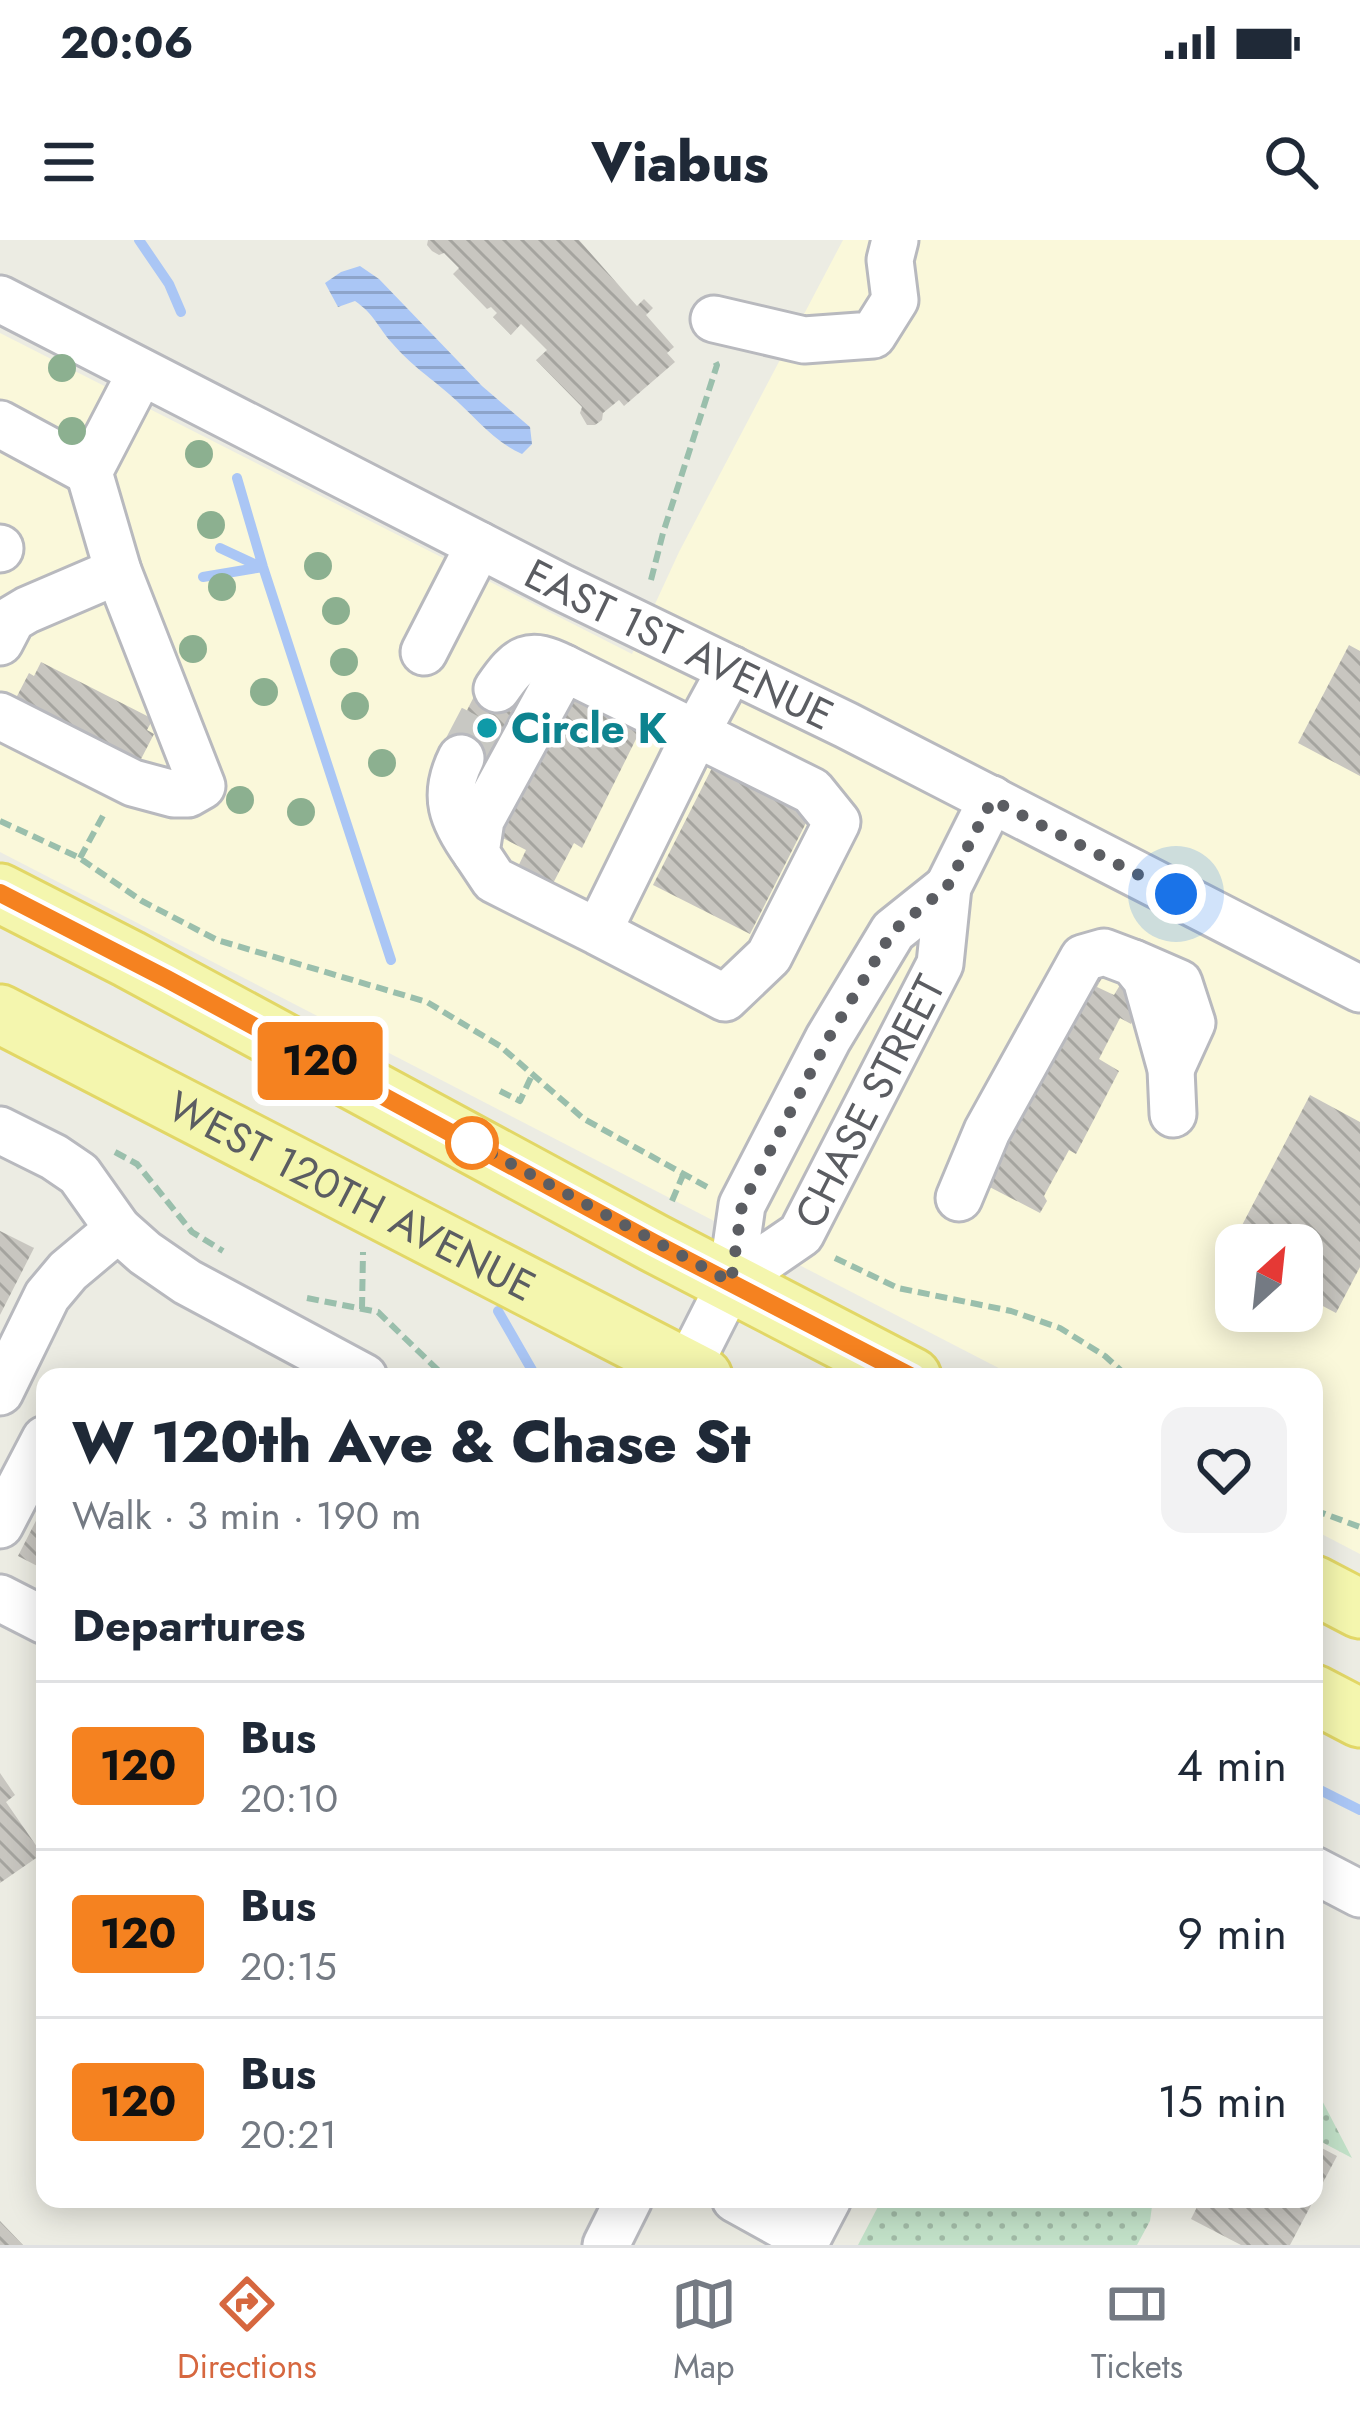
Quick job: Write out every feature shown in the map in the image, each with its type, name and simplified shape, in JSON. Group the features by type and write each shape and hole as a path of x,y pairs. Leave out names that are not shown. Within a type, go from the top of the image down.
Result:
{"main road":[{"path":"0,893 895,1368"},
{"name":"WEST 120TH AVENUE","path":"0,1014 679,1368"},
{"path":"1323,1590 1360,1609"},
{"path":"1323,1699 1360,1718"}],"street":[{"path":"714,319 803,340 873,335 895,300 890,260 895,240"},
{"name":"EAST 1ST AVENUE","path":"0,299 1360,989"},
{"path":"0,716 133,783 174,794 188,794 202,786 118,571 89,472 141,372"},
{"path":"0,424 89,472"},
{"path":"424,652 479,545"},
{"path":"0,642 12,620 26,610 118,571"},
{"path":"461,758 450,780 452,806 459,829 494,880 725,998 769,956 837,822 812,791 543,657 526,658 497,689"},
{"path":"476,853 481,820 565,668"},
{"path":"598,932 731,669"},
{"path":"812,791 846,725"},
{"name":"CHASE STREET","path":"731,1282 801,1234 940,964 947,887 992,800"},
{"name":"CHASE STREET","path":"694,1368 731,1282 742,1205 828,1039 893,931 947,887"},
{"path":"959,1198 987,1131 1083,958 1104,952 1133,963 1146,980 1171,1069 1174,1114"},
{"path":"0,1130 79,1174 118,1228 145,1253 332,1368"},
{"path":"3,1379 46,1296 118,1228"},
{"path":"0,1525 36,1456"},
{"path":"0,1598 36,1616"},
{"path":"1323,1875 1360,1894"},
{"path":"606,2245 624,2208"},
{"path":"752,2208 807,2239 823,2208"}],"path":[{"path":"651,580 717,365 706,348 714,319"},
{"path":"80,858 108,806"},
{"path":"0,821 80,858 142,901 218,940 427,1002 500,1046 584,1119 742,1205"},
{"path":"500,1091 520,1101 532,1074"},
{"path":"98,1143 137,1164 192,1232 227,1253"},
{"path":"794,1239 898,1288 1011,1311 1060,1328 1118,1368"},
{"path":"356,1243 363,1252 362,1309"},
{"path":"297,1296 378,1312 436,1368"},
{"path":"1323,1513 1360,1527"}],"shaded area":[{"path":"843,240 1360,240 1360,1554 1323,1535 1323,1368 999,1368 0,852 0,333 632,654 679,552"}],"green space":[{"path":"1323,2102 1352,2158 1323,2143"},
{"path":"877,2208 1152,2208 1137,2245 858,2245"}],"water":[{"path":"360,266 379,279 482,386 530,427 532,444 522,454 492,435 406,358 362,306 355,301 338,307 325,283"}],"building":[{"path":"428,240 579,240 637,306 644,299 653,308 646,315 674,347 667,353 675,362 624,406 619,400 603,413 602,420 587,425 582,407 536,360 547,350 521,324 511,335 493,317 497,313 487,309 453,274 459,268 444,253 432,251"},
{"path":"1349,645 1360,651 1360,776 1298,743"},
{"path":"41,662 153,719 147,730 154,734 140,761 17,714 23,701 16,698"},
{"name":"Circle K","path":"482,681 528,705 493,774 446,751"},
{"name":"Circle K","path":"571,692 641,729 582,848 574,843 547,895 513,877 526,850 499,836"},
{"name":"Circle K","path":"716,760 813,809 750,934 653,885"},
{"path":"1076,962 1103,976 1097,987 1114,995 1120,985 1144,998 1131,1024 1120,1018 1099,1059 1119,1071 1076,1154 1069,1150 1040,1213 978,1181"},
{"path":"1310,1095 1360,1122 1360,1267 1336,1313 1323,1306 1323,1224 1243,1224"},
{"path":"0,1231 34,1248 0,1315"},
{"path":"36,1521 36,1565 18,1556"},
{"path":"0,1773 15,1795 6,1802 36,1845 36,1858 0,1883"},
{"path":"1323,2149 1337,2156 1323,2183"},
{"path":"1196,2208 1310,2208 1290,2245 1241,2245 1191,2219"},
{"path":"0,2221 23,2245 0,2245"}],"waterway":[{"path":"139,240 169,284 181,312"},
{"path":"237,478 391,960"},
{"path":"220,548 261,567"},
{"path":"203,577 263,567"},
{"path":"498,1311 531,1368"},
{"path":"1323,1792 1360,1810"}],"tunnel":[{"path":"461,758 497,689"}],"bus line":[{"name":"120","path":"0,893 895,1368"}],"place":[{"name":"Circle K","path":"487,728"}],"route":[{"path":"472,1143 463,1138 731,1282 742,1205 828,1039 893,931 947,887 992,800 1176,894"}]}
